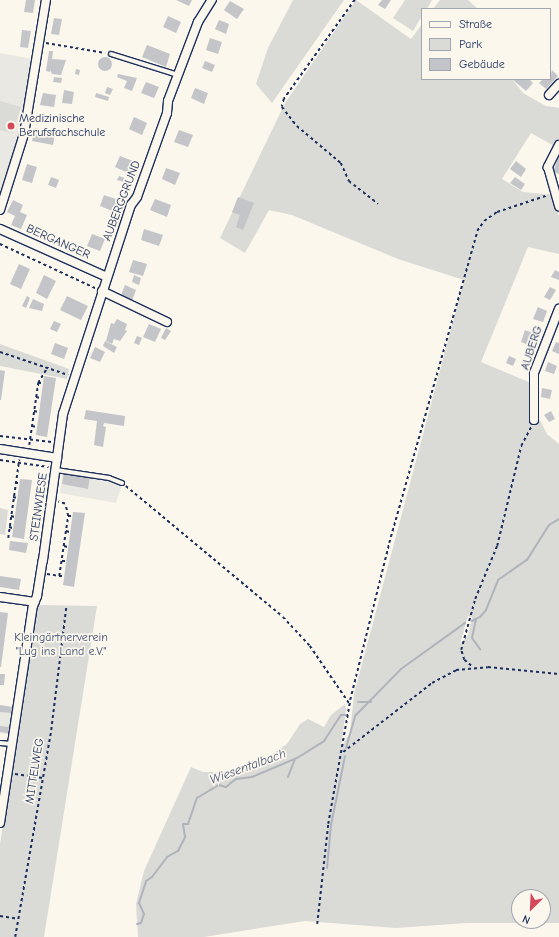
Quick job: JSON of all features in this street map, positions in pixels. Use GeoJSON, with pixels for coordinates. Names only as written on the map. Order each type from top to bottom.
{"type":"FeatureCollection","features":[{"type":"Feature","properties":{"kind":"street"},"geometry":{"type":"LineString","coordinates":[[0,210],[24,134],[46,0]]}},
{"type":"Feature","properties":{"kind":"street","name":"AUBERGGRUND"},"geometry":{"type":"LineString","coordinates":[[63,414],[102,291],[164,120],[168,101],[198,22],[212,0]]}},
{"type":"Feature","properties":{"kind":"street"},"geometry":{"type":"LineString","coordinates":[[549,95],[559,84]]}},
{"type":"Feature","properties":{"kind":"street"},"geometry":{"type":"LineString","coordinates":[[559,145],[548,167],[559,206]]}},
{"type":"Feature","properties":{"kind":"street","name":"BERGANGER"},"geometry":{"type":"LineString","coordinates":[[0,229],[107,277]]}},
{"type":"Feature","properties":{"kind":"street"},"geometry":{"type":"LineString","coordinates":[[102,291],[168,322]]}},
{"type":"Feature","properties":{"kind":"street","name":"AUBERG"},"geometry":{"type":"LineString","coordinates":[[534,420],[534,374],[559,309]]}},
{"type":"Feature","properties":{"kind":"street","name":"STEINWIESE"},"geometry":{"type":"LineString","coordinates":[[0,823],[35,602],[41,573],[52,501],[54,469],[63,414]]}},
{"type":"Feature","properties":{"kind":"street"},"geometry":{"type":"LineString","coordinates":[[0,449],[57,458]]}},
{"type":"Feature","properties":{"kind":"street"},"geometry":{"type":"LineString","coordinates":[[0,597],[35,602]]}},
{"type":"Feature","properties":{"kind":"lane"},"geometry":{"type":"LineString","coordinates":[[111,54],[178,76]]}},
{"type":"Feature","properties":{"kind":"lane"},"geometry":{"type":"LineString","coordinates":[[54,469],[109,478],[122,483]]}},
{"type":"Feature","properties":{"kind":"lane"},"geometry":{"type":"LineString","coordinates":[[0,743],[12,744]]}},
{"type":"Feature","properties":{"kind":"path"},"geometry":{"type":"LineString","coordinates":[[354,0],[284,99],[282,107],[297,126],[341,163],[349,181],[378,204]]}},
{"type":"Feature","properties":{"kind":"path"},"geometry":{"type":"LineString","coordinates":[[40,42],[111,54]]}},
{"type":"Feature","properties":{"kind":"path"},"geometry":{"type":"LineString","coordinates":[[317,924],[328,824],[342,753],[349,703],[389,543],[477,231],[484,221],[497,212],[556,192]]}},
{"type":"Feature","properties":{"kind":"path"},"geometry":{"type":"LineString","coordinates":[[0,244],[102,291]]}},
{"type":"Feature","properties":{"kind":"path"},"geometry":{"type":"LineString","coordinates":[[0,352],[74,377]]}},
{"type":"Feature","properties":{"kind":"path"},"geometry":{"type":"LineString","coordinates":[[8,538],[18,463],[30,440],[38,383],[47,368]]}},
{"type":"Feature","properties":{"kind":"path"},"geometry":{"type":"LineString","coordinates":[[38,383],[43,384]]}},
{"type":"Feature","properties":{"kind":"path"},"geometry":{"type":"LineString","coordinates":[[36,397],[41,398]]}},
{"type":"Feature","properties":{"kind":"path"},"geometry":{"type":"LineString","coordinates":[[34,411],[39,412]]}},
{"type":"Feature","properties":{"kind":"path"},"geometry":{"type":"LineString","coordinates":[[471,666],[464,660],[461,650],[475,599],[496,546],[521,446],[534,420]]}},
{"type":"Feature","properties":{"kind":"path"},"geometry":{"type":"LineString","coordinates":[[32,426],[37,427]]}},
{"type":"Feature","properties":{"kind":"path"},"geometry":{"type":"LineString","coordinates":[[0,436],[59,443]]}},
{"type":"Feature","properties":{"kind":"path"},"geometry":{"type":"LineString","coordinates":[[0,460],[54,469]]}},
{"type":"Feature","properties":{"kind":"path"},"geometry":{"type":"LineString","coordinates":[[15,483],[20,483]]}},
{"type":"Feature","properties":{"kind":"path"},"geometry":{"type":"LineString","coordinates":[[122,483],[283,617],[310,646],[349,703]]}},
{"type":"Feature","properties":{"kind":"path"},"geometry":{"type":"LineString","coordinates":[[13,497],[18,498]]}},
{"type":"Feature","properties":{"kind":"path"},"geometry":{"type":"LineString","coordinates":[[52,501],[65,504],[68,516],[59,576]]}},
{"type":"Feature","properties":{"kind":"path"},"geometry":{"type":"LineString","coordinates":[[11,516],[15,517]]}},
{"type":"Feature","properties":{"kind":"path"},"geometry":{"type":"LineString","coordinates":[[68,516],[73,516]]}},
{"type":"Feature","properties":{"kind":"path"},"geometry":{"type":"LineString","coordinates":[[9,527],[14,528]]}},
{"type":"Feature","properties":{"kind":"path"},"geometry":{"type":"LineString","coordinates":[[66,531],[70,532]]}},
{"type":"Feature","properties":{"kind":"path"},"geometry":{"type":"LineString","coordinates":[[64,546],[68,547]]}},
{"type":"Feature","properties":{"kind":"path"},"geometry":{"type":"LineString","coordinates":[[41,573],[64,576]]}},
{"type":"Feature","properties":{"kind":"path","name":"MITTELWEG"},"geometry":{"type":"LineString","coordinates":[[15,937],[43,778],[66,607]]}},
{"type":"Feature","properties":{"kind":"path"},"geometry":{"type":"LineString","coordinates":[[342,753],[432,683],[456,670],[471,666],[559,674]]}},
{"type":"Feature","properties":{"kind":"path"},"geometry":{"type":"LineString","coordinates":[[8,773],[43,778]]}},
{"type":"Feature","properties":{"kind":"path"},"geometry":{"type":"LineString","coordinates":[[0,916],[18,918]]}},
{"type":"Feature","properties":{"kind":"shaded area","name":"Medizinische Berufsfachschule"},"geometry":{"type":"Polygon","coordinates":[[[0,53],[33,59],[16,152],[0,199],[0,53]]]}},
{"type":"Feature","properties":{"kind":"shaded area"},"geometry":{"type":"Polygon","coordinates":[[[63,472],[122,484],[116,503],[60,493],[63,472]]]}},
{"type":"Feature","properties":{"kind":"shaded area"},"geometry":{"type":"Polygon","coordinates":[[[0,705],[15,707],[11,735],[0,733],[0,705]]]}},
{"type":"Feature","properties":{"kind":"green space"},"geometry":{"type":"Polygon","coordinates":[[[293,0],[344,0],[272,103],[256,84],[268,48],[293,0]]]}},
{"type":"Feature","properties":{"kind":"green space"},"geometry":{"type":"Polygon","coordinates":[[[356,0],[411,39],[421,25],[421,80],[513,80],[523,93],[546,106],[559,108],[559,142],[556,147],[531,133],[502,179],[523,192],[554,195],[559,217],[559,254],[528,247],[481,362],[531,383],[532,416],[540,420],[547,434],[559,444],[559,923],[551,923],[551,889],[511,889],[511,923],[467,923],[396,928],[305,921],[204,937],[138,937],[136,904],[144,871],[191,767],[203,772],[222,772],[259,763],[287,744],[300,724],[308,719],[324,727],[331,715],[345,704],[346,709],[341,747],[350,733],[354,694],[464,280],[398,259],[292,215],[269,210],[245,253],[220,238],[285,103],[356,0]],[[468,616],[460,644],[468,635],[472,617],[468,616]]]}},
{"type":"Feature","properties":{"kind":"green space"},"geometry":{"type":"Polygon","coordinates":[[[405,0],[432,0],[428,8],[421,8],[421,18],[413,31],[393,18],[405,0]]]}},
{"type":"Feature","properties":{"kind":"green space"},"geometry":{"type":"Polygon","coordinates":[[[440,0],[468,0],[477,8],[434,8],[440,0]]]}},
{"type":"Feature","properties":{"kind":"green space"},"geometry":{"type":"Polygon","coordinates":[[[0,101],[21,107],[13,133],[0,130],[0,101]]]}},
{"type":"Feature","properties":{"kind":"green space"},"geometry":{"type":"Polygon","coordinates":[[[0,344],[69,369],[67,379],[0,366],[0,344]]]}},
{"type":"Feature","properties":{"kind":"green space"},"geometry":{"type":"Polygon","coordinates":[[[0,508],[8,510],[5,535],[0,534],[0,508]]]}},
{"type":"Feature","properties":{"kind":"green space","name":"Kleingärtnerverein \"Lug ins Land e.V.\""},"geometry":{"type":"Polygon","coordinates":[[[37,605],[97,606],[44,937],[0,937],[0,844],[37,605]]]}},
{"type":"Feature","properties":{"kind":"building"},"geometry":{"type":"Polygon","coordinates":[[[26,0],[35,0],[33,13],[24,12],[26,0]]]}},
{"type":"Feature","properties":{"kind":"building"},"geometry":{"type":"Polygon","coordinates":[[[176,0],[192,0],[189,6],[176,0]]]}},
{"type":"Feature","properties":{"kind":"building"},"geometry":{"type":"Polygon","coordinates":[[[382,0],[391,0],[385,9],[378,5],[382,0]]]}},
{"type":"Feature","properties":{"kind":"building"},"geometry":{"type":"Polygon","coordinates":[[[230,1],[244,9],[237,19],[224,10],[230,1]]]}},
{"type":"Feature","properties":{"kind":"building"},"geometry":{"type":"Polygon","coordinates":[[[168,16],[181,22],[176,33],[163,27],[168,16]]]}},
{"type":"Feature","properties":{"kind":"building"},"geometry":{"type":"Polygon","coordinates":[[[54,18],[62,19],[59,35],[51,34],[54,18]]]}},
{"type":"Feature","properties":{"kind":"building"},"geometry":{"type":"Polygon","coordinates":[[[219,20],[229,24],[226,34],[215,29],[219,20]]]}},
{"type":"Feature","properties":{"kind":"building"},"geometry":{"type":"Polygon","coordinates":[[[22,30],[31,31],[28,48],[20,47],[22,30]]]}},
{"type":"Feature","properties":{"kind":"building"},"geometry":{"type":"Polygon","coordinates":[[[210,38],[222,42],[218,54],[206,50],[210,38]]]}},
{"type":"Feature","properties":{"kind":"building"},"geometry":{"type":"Polygon","coordinates":[[[147,45],[170,54],[166,67],[142,57],[147,45]]]}},
{"type":"Feature","properties":{"kind":"building"},"geometry":{"type":"Polygon","coordinates":[[[49,51],[53,51],[52,59],[66,60],[61,75],[52,74],[50,70],[50,72],[46,71],[49,51]]]}},
{"type":"Feature","properties":{"kind":"building"},"geometry":{"type":"Polygon","coordinates":[[[102,57],[108,57],[112,61],[112,67],[108,71],[102,71],[98,67],[98,61],[102,57]]]}},
{"type":"Feature","properties":{"kind":"building"},"geometry":{"type":"Polygon","coordinates":[[[205,61],[215,65],[212,72],[202,68],[205,61]]]}},
{"type":"Feature","properties":{"kind":"building"},"geometry":{"type":"Polygon","coordinates":[[[76,69],[80,70],[79,75],[75,74],[76,69]]]}},
{"type":"Feature","properties":{"kind":"building"},"geometry":{"type":"Polygon","coordinates":[[[552,70],[558,76],[546,89],[539,83],[542,80],[551,80],[552,70]]]}},
{"type":"Feature","properties":{"kind":"building"},"geometry":{"type":"Polygon","coordinates":[[[118,74],[137,78],[132,91],[124,88],[127,81],[117,77],[118,74]]]}},
{"type":"Feature","properties":{"kind":"building"},"geometry":{"type":"Polygon","coordinates":[[[54,77],[62,78],[61,83],[53,82],[54,77]]]}},
{"type":"Feature","properties":{"kind":"building"},"geometry":{"type":"Polygon","coordinates":[[[513,80],[530,80],[533,83],[526,91],[513,80]]]}},
{"type":"Feature","properties":{"kind":"building"},"geometry":{"type":"Polygon","coordinates":[[[146,82],[159,87],[154,98],[141,93],[146,82]]]}},
{"type":"Feature","properties":{"kind":"building"},"geometry":{"type":"Polygon","coordinates":[[[107,87],[113,89],[110,95],[105,93],[107,87]]]}},
{"type":"Feature","properties":{"kind":"building"},"geometry":{"type":"Polygon","coordinates":[[[195,88],[208,93],[204,104],[191,98],[195,88]]]}},
{"type":"Feature","properties":{"kind":"building"},"geometry":{"type":"Polygon","coordinates":[[[64,90],[74,92],[72,104],[62,103],[64,90]]]}},
{"type":"Feature","properties":{"kind":"building"},"geometry":{"type":"Polygon","coordinates":[[[43,93],[56,95],[54,107],[40,105],[43,93]]]}},
{"type":"Feature","properties":{"kind":"building"},"geometry":{"type":"Polygon","coordinates":[[[96,93],[109,97],[108,101],[95,97],[96,93]]]}},
{"type":"Feature","properties":{"kind":"building"},"geometry":{"type":"Polygon","coordinates":[[[134,117],[147,123],[142,135],[129,129],[134,117]]]}},
{"type":"Feature","properties":{"kind":"building"},"geometry":{"type":"Polygon","coordinates":[[[35,128],[55,133],[53,145],[32,141],[35,128]]]}},
{"type":"Feature","properties":{"kind":"building"},"geometry":{"type":"Polygon","coordinates":[[[179,130],[193,135],[188,147],[174,142],[179,130]]]}},
{"type":"Feature","properties":{"kind":"building"},"geometry":{"type":"Polygon","coordinates":[[[120,156],[133,161],[128,173],[115,167],[120,156]]]}},
{"type":"Feature","properties":{"kind":"building"},"geometry":{"type":"Polygon","coordinates":[[[559,156],[559,174],[553,172],[559,156]]]}},
{"type":"Feature","properties":{"kind":"building"},"geometry":{"type":"Polygon","coordinates":[[[516,161],[526,169],[521,177],[510,169],[516,161]]]}},
{"type":"Feature","properties":{"kind":"building"},"geometry":{"type":"Polygon","coordinates":[[[27,164],[37,167],[32,183],[22,180],[27,164]]]}},
{"type":"Feature","properties":{"kind":"building"},"geometry":{"type":"Polygon","coordinates":[[[166,168],[180,173],[175,185],[162,179],[166,168]]]}},
{"type":"Feature","properties":{"kind":"building"},"geometry":{"type":"Polygon","coordinates":[[[119,176],[125,178],[124,182],[117,180],[119,176]]]}},
{"type":"Feature","properties":{"kind":"building"},"geometry":{"type":"Polygon","coordinates":[[[51,177],[59,180],[56,188],[48,185],[51,177]]]}},
{"type":"Feature","properties":{"kind":"building"},"geometry":{"type":"Polygon","coordinates":[[[515,177],[525,184],[521,190],[510,183],[515,177]]]}},
{"type":"Feature","properties":{"kind":"building"},"geometry":{"type":"Polygon","coordinates":[[[104,195],[119,200],[115,212],[100,206],[104,195]]]}},
{"type":"Feature","properties":{"kind":"building"},"geometry":{"type":"Polygon","coordinates":[[[238,197],[254,203],[243,230],[236,227],[240,215],[232,212],[238,197]]]}},
{"type":"Feature","properties":{"kind":"building"},"geometry":{"type":"Polygon","coordinates":[[[155,199],[171,205],[167,217],[150,210],[155,199]]]}},
{"type":"Feature","properties":{"kind":"building"},"geometry":{"type":"Polygon","coordinates":[[[13,200],[23,205],[20,212],[27,215],[21,229],[11,225],[15,216],[7,212],[13,200]]]}},
{"type":"Feature","properties":{"kind":"building"},"geometry":{"type":"Polygon","coordinates":[[[144,229],[163,235],[159,246],[141,240],[144,229]]]}},
{"type":"Feature","properties":{"kind":"building"},"geometry":{"type":"Polygon","coordinates":[[[92,234],[105,239],[100,251],[87,246],[92,234]]]}},
{"type":"Feature","properties":{"kind":"building"},"geometry":{"type":"Polygon","coordinates":[[[133,260],[147,264],[143,276],[129,272],[133,260]]]}},
{"type":"Feature","properties":{"kind":"building"},"geometry":{"type":"Polygon","coordinates":[[[19,264],[30,269],[21,289],[10,284],[19,264]]]}},
{"type":"Feature","properties":{"kind":"building"},"geometry":{"type":"Polygon","coordinates":[[[555,270],[559,272],[559,280],[551,277],[555,270]]]}},
{"type":"Feature","properties":{"kind":"building"},"geometry":{"type":"Polygon","coordinates":[[[44,275],[56,281],[47,299],[36,293],[44,275]]]}},
{"type":"Feature","properties":{"kind":"building"},"geometry":{"type":"Polygon","coordinates":[[[134,275],[141,278],[139,285],[132,282],[134,275]]]}},
{"type":"Feature","properties":{"kind":"building"},"geometry":{"type":"Polygon","coordinates":[[[125,285],[136,290],[132,301],[121,295],[125,285]]]}},
{"type":"Feature","properties":{"kind":"building"},"geometry":{"type":"Polygon","coordinates":[[[550,287],[556,290],[550,300],[544,297],[550,287]]]}},
{"type":"Feature","properties":{"kind":"building"},"geometry":{"type":"Polygon","coordinates":[[[27,296],[30,298],[26,308],[22,306],[27,296]]]}},
{"type":"Feature","properties":{"kind":"building"},"geometry":{"type":"Polygon","coordinates":[[[67,296],[88,306],[81,320],[60,310],[67,296]]]}},
{"type":"Feature","properties":{"kind":"building"},"geometry":{"type":"Polygon","coordinates":[[[33,299],[44,304],[42,311],[29,308],[33,299]]]}},
{"type":"Feature","properties":{"kind":"building"},"geometry":{"type":"Polygon","coordinates":[[[538,307],[547,311],[543,322],[533,319],[538,307]]]}},
{"type":"Feature","properties":{"kind":"building"},"geometry":{"type":"Polygon","coordinates":[[[117,319],[127,324],[125,330],[127,331],[120,341],[114,339],[112,344],[106,341],[111,323],[114,324],[117,319]]]}},
{"type":"Feature","properties":{"kind":"building"},"geometry":{"type":"Polygon","coordinates":[[[54,321],[61,324],[57,332],[50,329],[54,321]]]}},
{"type":"Feature","properties":{"kind":"building"},"geometry":{"type":"Polygon","coordinates":[[[149,324],[161,329],[155,342],[143,337],[149,324]]]}},
{"type":"Feature","properties":{"kind":"building"},"geometry":{"type":"Polygon","coordinates":[[[166,328],[171,331],[165,340],[161,338],[166,328]]]}},
{"type":"Feature","properties":{"kind":"building"},"geometry":{"type":"Polygon","coordinates":[[[525,330],[535,334],[531,346],[521,342],[525,330]]]}},
{"type":"Feature","properties":{"kind":"building"},"geometry":{"type":"Polygon","coordinates":[[[137,336],[142,338],[139,345],[134,343],[137,336]]]}},
{"type":"Feature","properties":{"kind":"building"},"geometry":{"type":"Polygon","coordinates":[[[105,341],[117,347],[114,353],[103,346],[105,341]]]}},
{"type":"Feature","properties":{"kind":"building"},"geometry":{"type":"Polygon","coordinates":[[[556,342],[559,343],[559,354],[552,351],[556,342]]]}},
{"type":"Feature","properties":{"kind":"building"},"geometry":{"type":"Polygon","coordinates":[[[55,343],[68,348],[64,359],[51,354],[55,343]]]}},
{"type":"Feature","properties":{"kind":"building"},"geometry":{"type":"Polygon","coordinates":[[[95,347],[105,352],[100,362],[90,358],[95,347]]]}},
{"type":"Feature","properties":{"kind":"building"},"geometry":{"type":"Polygon","coordinates":[[[509,356],[516,359],[513,366],[506,363],[509,356]]]}},
{"type":"Feature","properties":{"kind":"building"},"geometry":{"type":"Polygon","coordinates":[[[548,362],[557,366],[554,374],[545,371],[548,362]]]}},
{"type":"Feature","properties":{"kind":"building"},"geometry":{"type":"Polygon","coordinates":[[[0,370],[5,371],[1,400],[0,400],[0,370]]]}},
{"type":"Feature","properties":{"kind":"building"},"geometry":{"type":"Polygon","coordinates":[[[44,376],[56,378],[47,437],[36,435],[44,376]]]}},
{"type":"Feature","properties":{"kind":"building"},"geometry":{"type":"Polygon","coordinates":[[[542,388],[552,390],[550,399],[541,397],[542,388]]]}},
{"type":"Feature","properties":{"kind":"building"},"geometry":{"type":"Polygon","coordinates":[[[86,410],[125,416],[124,426],[104,423],[103,426],[106,427],[103,447],[94,445],[97,421],[84,419],[86,410]]]}},
{"type":"Feature","properties":{"kind":"building"},"geometry":{"type":"Polygon","coordinates":[[[551,411],[555,419],[549,422],[544,415],[551,411]]]}},
{"type":"Feature","properties":{"kind":"building"},"geometry":{"type":"Polygon","coordinates":[[[64,472],[90,477],[88,489],[62,484],[64,472]]]}},
{"type":"Feature","properties":{"kind":"building"},"geometry":{"type":"Polygon","coordinates":[[[20,479],[32,480],[24,539],[12,537],[20,479]]]}},
{"type":"Feature","properties":{"kind":"building"},"geometry":{"type":"Polygon","coordinates":[[[73,512],[85,513],[74,587],[63,585],[73,512]]]}},
{"type":"Feature","properties":{"kind":"building"},"geometry":{"type":"Polygon","coordinates":[[[10,541],[28,543],[26,553],[9,550],[10,541]]]}},
{"type":"Feature","properties":{"kind":"building"},"geometry":{"type":"Polygon","coordinates":[[[0,576],[21,579],[19,590],[0,587],[0,576]]]}},
{"type":"Feature","properties":{"kind":"building"},"geometry":{"type":"Polygon","coordinates":[[[0,612],[8,613],[1,667],[0,667],[0,612]]]}},
{"type":"Feature","properties":{"kind":"building"},"geometry":{"type":"Polygon","coordinates":[[[0,674],[5,674],[4,685],[0,685],[0,674]]]}},
{"type":"Feature","properties":{"kind":"building"},"geometry":{"type":"Polygon","coordinates":[[[0,705],[12,707],[12,713],[0,712],[0,705]]]}},
{"type":"Feature","properties":{"kind":"building"},"geometry":{"type":"Polygon","coordinates":[[[0,726],[9,727],[8,733],[0,732],[0,726]]]}},
{"type":"Feature","properties":{"kind":"waterway","name":"Wiesentalbach"},"geometry":{"type":"LineString","coordinates":[[472,621],[480,617],[486,610],[498,580],[527,560],[549,525],[559,519]]}},
{"type":"Feature","properties":{"kind":"waterway"},"geometry":{"type":"LineString","coordinates":[[476,619],[472,638],[480,649]]}},
{"type":"Feature","properties":{"kind":"waterway","name":"Wiesentalbach"},"geometry":{"type":"LineString","coordinates":[[346,748],[355,716],[401,669],[465,623]]}},
{"type":"Feature","properties":{"kind":"waterway"},"geometry":{"type":"LineString","coordinates":[[358,702],[371,702]]}},
{"type":"Feature","properties":{"kind":"waterway","name":"Wiesentalbach"},"geometry":{"type":"LineString","coordinates":[[137,924],[141,923],[144,914],[139,903],[146,881],[152,877],[167,857],[178,851],[185,837],[183,824],[188,824],[197,798],[219,785],[226,787],[236,779],[252,777],[297,758],[324,741],[341,715],[346,715]]}},
{"type":"Feature","properties":{"kind":"waterway"},"geometry":{"type":"LineString","coordinates":[[327,868],[331,825],[345,756]]}},
{"type":"Feature","properties":{"kind":"waterway"},"geometry":{"type":"LineString","coordinates":[[288,777],[295,759]]}},
{"type":"Feature","properties":{"kind":"place","name":"Medizinische Berufsfachschule"},"geometry":{"type":"Point","coordinates":[11,126]}}]}
